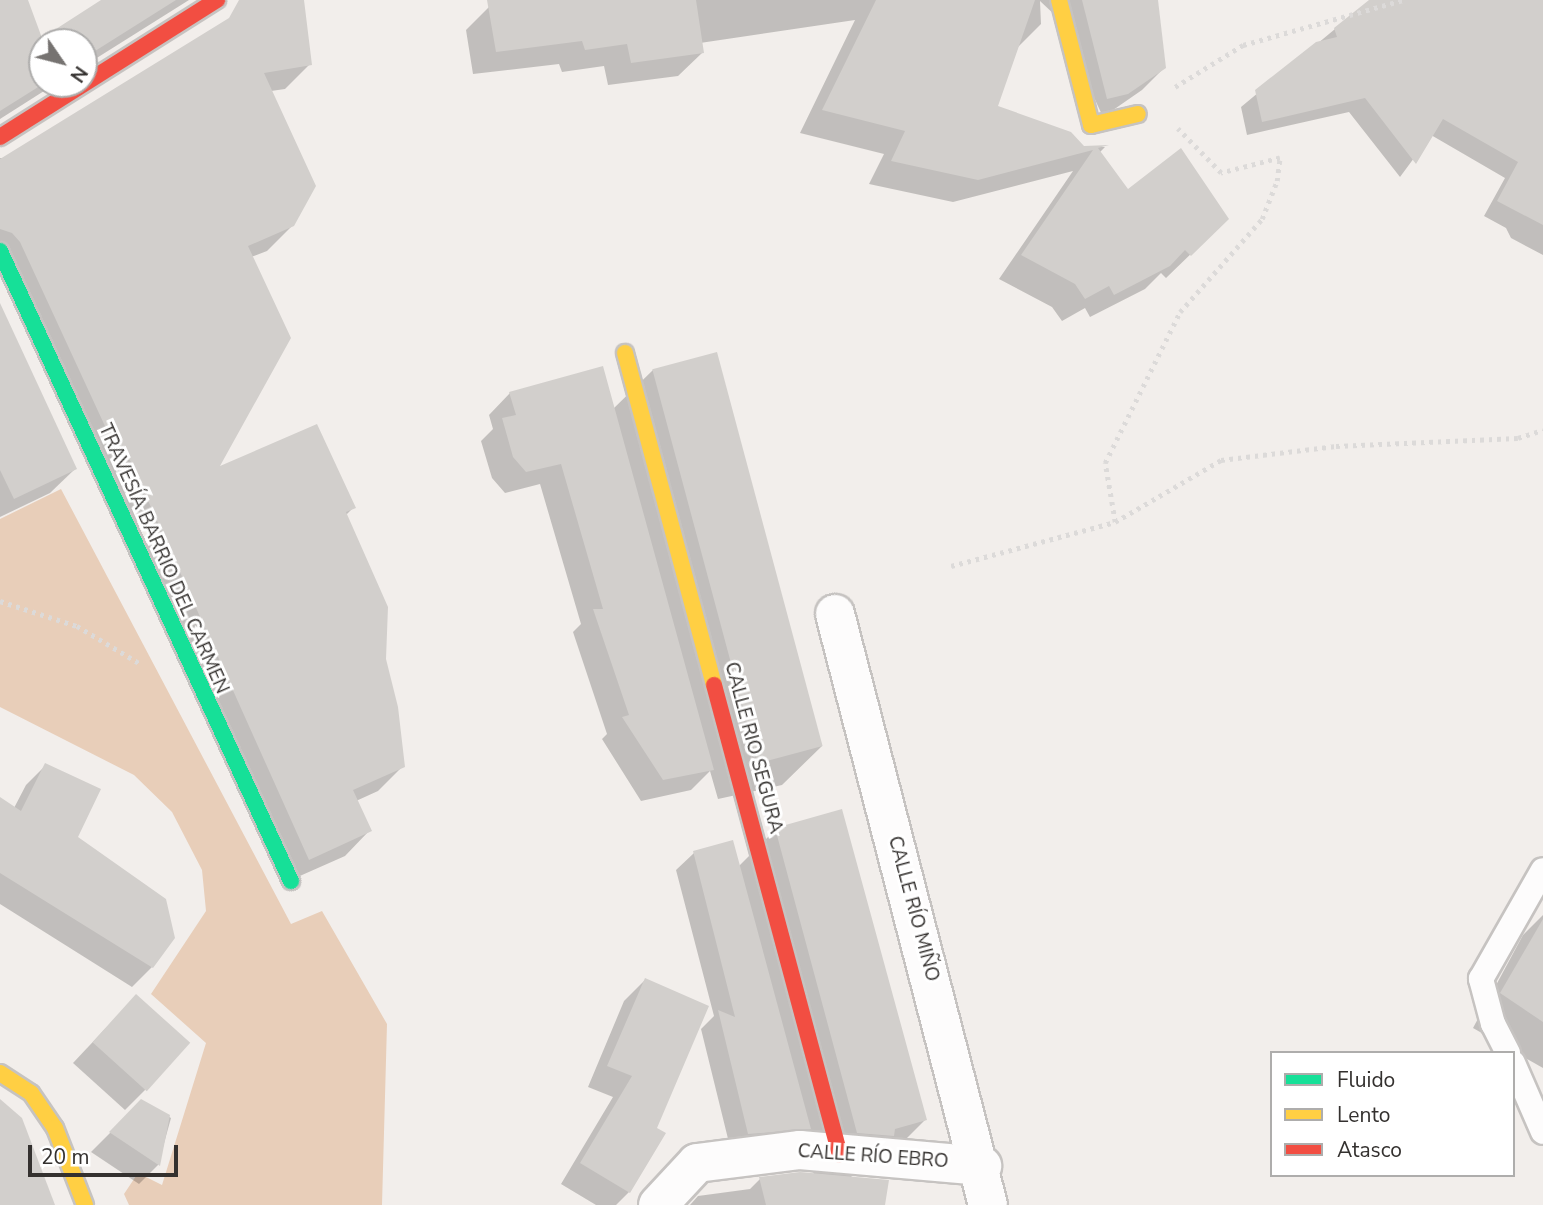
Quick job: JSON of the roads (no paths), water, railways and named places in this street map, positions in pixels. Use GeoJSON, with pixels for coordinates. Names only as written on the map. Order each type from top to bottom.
{"type":"FeatureCollection","features":[{"type":"Feature","properties":{"kind":"street"},"geometry":{"type":"LineString","coordinates":[[0,137],[217,0]]}},
{"type":"Feature","properties":{"kind":"street"},"geometry":{"type":"LineString","coordinates":[[1059,0],[1091,125],[1138,114]]}},
{"type":"Feature","properties":{"kind":"street","name":"TRAVESÍA BARRIO DEL CARMEN"},"geometry":{"type":"LineString","coordinates":[[0,251],[291,881]]}},
{"type":"Feature","properties":{"kind":"street","name":"CALLE RIO SEGURA"},"geometry":{"type":"LineString","coordinates":[[625,353],[841,1153]]}},
{"type":"Feature","properties":{"kind":"street","name":"CALLE RÍO MIÑO"},"geometry":{"type":"LineString","coordinates":[[835,614],[982,1166],[988,1205]]}},
{"type":"Feature","properties":{"kind":"street"},"geometry":{"type":"LineString","coordinates":[[0,1073],[31,1093],[55,1128],[85,1205]]}},
{"type":"Feature","properties":{"kind":"street","name":"CALLE RÍO EBRO"},"geometry":{"type":"LineString","coordinates":[[658,1205],[697,1163],[800,1150],[982,1166]]}},
{"type":"Feature","properties":{"kind":"lane"},"geometry":{"type":"LineString","coordinates":[[1507,1051],[1493,1024],[1481,979],[1543,870]]}},
{"type":"Feature","properties":{"kind":"lane"},"geometry":{"type":"LineString","coordinates":[[1515,1068],[1543,1132]]}}]}
